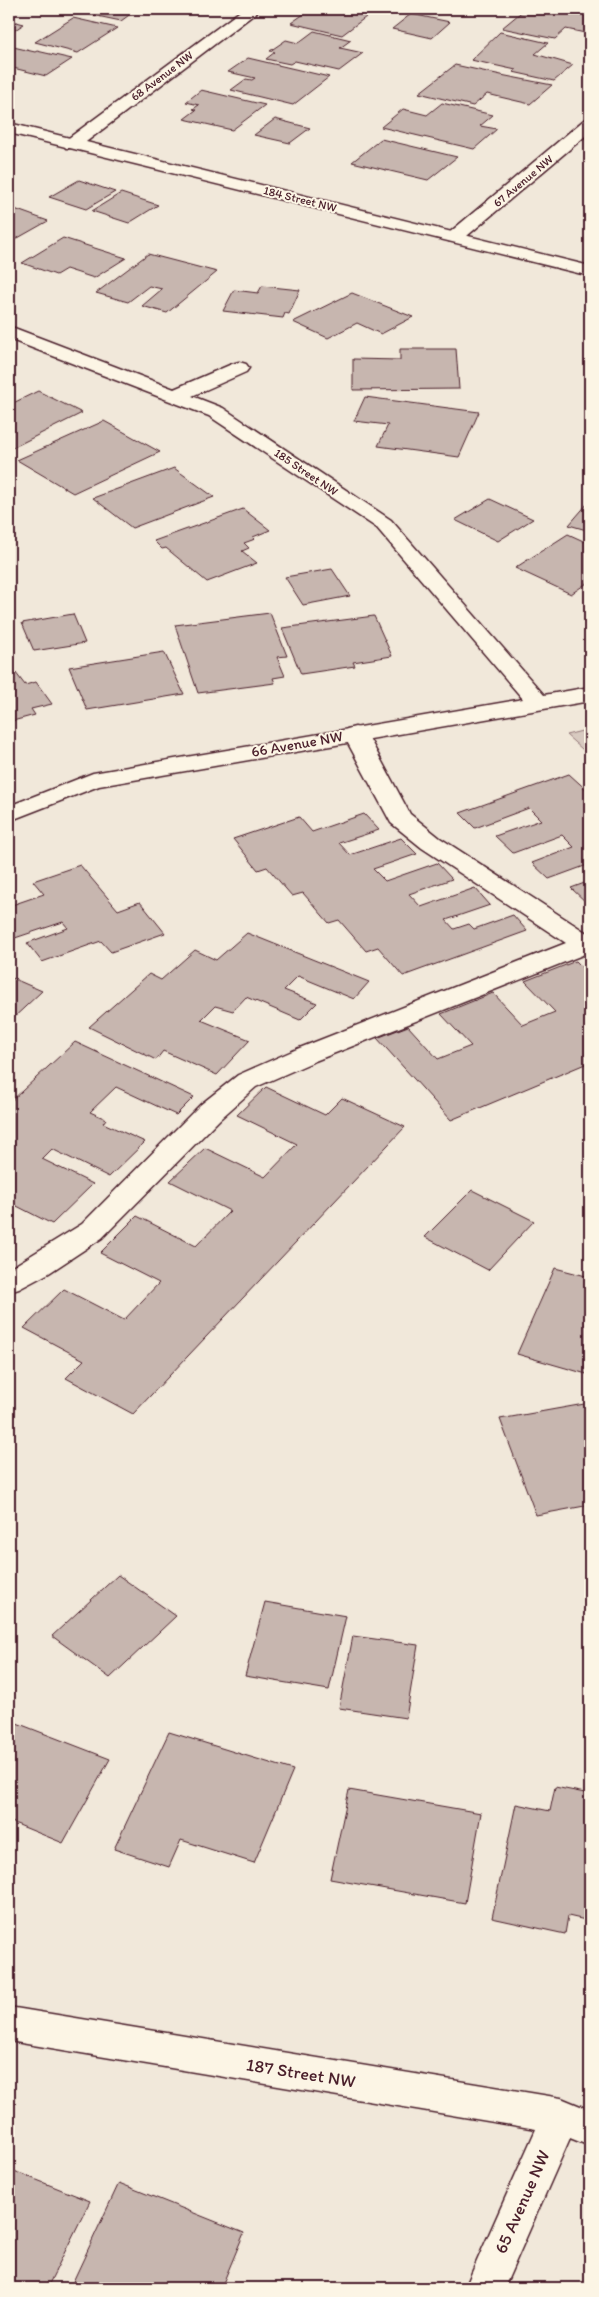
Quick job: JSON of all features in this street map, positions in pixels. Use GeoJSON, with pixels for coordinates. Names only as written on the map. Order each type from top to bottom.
{"type":"FeatureCollection","features":[{"type":"Feature","properties":{"kind":"street","name":"68 Avenue NW"},"geometry":{"type":"LineString","coordinates":[[72,144],[253,9]]}},
{"type":"Feature","properties":{"kind":"street","name":"67 Avenue NW"},"geometry":{"type":"LineString","coordinates":[[455,237],[590,124]]}},
{"type":"Feature","properties":{"kind":"street","name":"184 Street NW"},"geometry":{"type":"LineString","coordinates":[[9,128],[590,272]]}},
{"type":"Feature","properties":{"kind":"street","name":"185 Street NW"},"geometry":{"type":"LineString","coordinates":[[9,332],[216,412],[384,524],[538,703]]}},
{"type":"Feature","properties":{"kind":"street"},"geometry":{"type":"LineString","coordinates":[[175,396],[239,368]]}},
{"type":"Feature","properties":{"kind":"street","name":"66 Avenue NW"},"geometry":{"type":"LineString","coordinates":[[9,814],[93,780],[590,694]]}},
{"type":"Feature","properties":{"kind":"street"},"geometry":{"type":"LineString","coordinates":[[355,734],[400,818],[431,843],[588,946]]}},
{"type":"Feature","properties":{"kind":"street"},"geometry":{"type":"LineString","coordinates":[[9,1282],[40,1266],[92,1231],[210,1112],[247,1081],[306,1055],[588,946]]}},
{"type":"Feature","properties":{"kind":"street","name":"187 Street NW"},"geometry":{"type":"LineString","coordinates":[[9,2024],[575,2122]]}},
{"type":"Feature","properties":{"kind":"street","name":"65 Avenue NW"},"geometry":{"type":"LineString","coordinates":[[484,2288],[575,2122]]}},
{"type":"Feature","properties":{"kind":"shaded area"},"geometry":{"type":"Polygon","coordinates":[[[590,729],[590,756],[566,735],[590,729]]]}},
{"type":"Feature","properties":{"kind":"building"},"geometry":{"type":"Polygon","coordinates":[[[83,9],[147,9],[143,12],[136,10],[121,21],[78,12],[83,9]]]}},
{"type":"Feature","properties":{"kind":"building"},"geometry":{"type":"Polygon","coordinates":[[[311,9],[366,9],[374,11],[342,35],[291,23],[311,9]]]}},
{"type":"Feature","properties":{"kind":"building"},"geometry":{"type":"Polygon","coordinates":[[[525,9],[563,9],[590,13],[590,34],[566,29],[555,39],[502,28],[525,9]]]}},
{"type":"Feature","properties":{"kind":"building"},"geometry":{"type":"Polygon","coordinates":[[[411,14],[450,22],[432,38],[392,29],[411,14]]]}},
{"type":"Feature","properties":{"kind":"building"},"geometry":{"type":"Polygon","coordinates":[[[73,18],[117,28],[78,53],[35,42],[73,18]]]}},
{"type":"Feature","properties":{"kind":"building"},"geometry":{"type":"Polygon","coordinates":[[[9,20],[24,24],[9,34],[9,20]]]}},
{"type":"Feature","properties":{"kind":"building"},"geometry":{"type":"Polygon","coordinates":[[[314,31],[351,40],[340,48],[363,53],[339,71],[295,61],[290,64],[266,59],[275,52],[270,51],[286,40],[298,43],[314,31]]]}},
{"type":"Feature","properties":{"kind":"building"},"geometry":{"type":"Polygon","coordinates":[[[500,32],[548,43],[535,54],[573,65],[554,81],[471,60],[500,32]]]}},
{"type":"Feature","properties":{"kind":"building"},"geometry":{"type":"Polygon","coordinates":[[[9,46],[72,59],[46,76],[13,68],[9,71],[9,46]]]}},
{"type":"Feature","properties":{"kind":"building"},"geometry":{"type":"Polygon","coordinates":[[[248,58],[329,77],[293,105],[231,90],[246,79],[252,80],[255,78],[228,72],[248,58]]]}},
{"type":"Feature","properties":{"kind":"building"},"geometry":{"type":"Polygon","coordinates":[[[455,65],[552,85],[530,104],[487,94],[473,106],[419,93],[455,65]]]}},
{"type":"Feature","properties":{"kind":"building"},"geometry":{"type":"Polygon","coordinates":[[[201,90],[265,105],[232,130],[184,119],[196,110],[193,109],[199,105],[186,102],[201,90]]]}},
{"type":"Feature","properties":{"kind":"building"},"geometry":{"type":"Polygon","coordinates":[[[442,103],[493,115],[480,126],[497,129],[474,149],[381,127],[403,109],[427,115],[442,103]]]}},
{"type":"Feature","properties":{"kind":"building"},"geometry":{"type":"Polygon","coordinates":[[[275,119],[310,128],[290,143],[254,135],[275,119]]]}},
{"type":"Feature","properties":{"kind":"building"},"geometry":{"type":"Polygon","coordinates":[[[381,139],[457,157],[428,180],[352,162],[381,139]]]}},
{"type":"Feature","properties":{"kind":"building"},"geometry":{"type":"Polygon","coordinates":[[[79,180],[115,192],[86,209],[49,197],[79,180]]]}},
{"type":"Feature","properties":{"kind":"building"},"geometry":{"type":"Polygon","coordinates":[[[121,193],[158,205],[129,223],[92,211],[121,193]]]}},
{"type":"Feature","properties":{"kind":"building"},"geometry":{"type":"Polygon","coordinates":[[[9,207],[48,221],[9,243],[9,207]]]}},
{"type":"Feature","properties":{"kind":"building"},"geometry":{"type":"Polygon","coordinates":[[[63,238],[126,258],[94,278],[66,269],[56,275],[22,263],[63,238]]]}},
{"type":"Feature","properties":{"kind":"building"},"geometry":{"type":"Polygon","coordinates":[[[148,254],[217,272],[167,313],[142,306],[162,289],[149,286],[128,302],[96,293],[148,254]]]}},
{"type":"Feature","properties":{"kind":"building"},"geometry":{"type":"Polygon","coordinates":[[[262,286],[300,290],[289,314],[285,313],[283,318],[223,311],[234,290],[258,293],[262,286]]]}},
{"type":"Feature","properties":{"kind":"building"},"geometry":{"type":"Polygon","coordinates":[[[352,293],[413,317],[381,334],[357,323],[328,338],[293,322],[352,293]]]}},
{"type":"Feature","properties":{"kind":"building"},"geometry":{"type":"Polygon","coordinates":[[[400,349],[456,349],[459,389],[353,390],[353,359],[400,360],[400,349]]]}},
{"type":"Feature","properties":{"kind":"building"},"geometry":{"type":"Polygon","coordinates":[[[38,391],[82,413],[12,448],[9,447],[9,405],[38,391]]]}},
{"type":"Feature","properties":{"kind":"building"},"geometry":{"type":"Polygon","coordinates":[[[365,397],[479,412],[459,457],[378,446],[388,425],[354,421],[365,397]]]}},
{"type":"Feature","properties":{"kind":"building"},"geometry":{"type":"Polygon","coordinates":[[[104,421],[160,452],[73,493],[17,460],[104,421]]]}},
{"type":"Feature","properties":{"kind":"building"},"geometry":{"type":"Polygon","coordinates":[[[174,468],[214,497],[132,528],[93,498],[174,468]]]}},
{"type":"Feature","properties":{"kind":"building"},"geometry":{"type":"Polygon","coordinates":[[[490,499],[533,519],[498,541],[455,520],[490,499]]]}},
{"type":"Feature","properties":{"kind":"building"},"geometry":{"type":"Polygon","coordinates":[[[588,503],[590,504],[590,531],[569,525],[588,503]]]}},
{"type":"Feature","properties":{"kind":"building"},"geometry":{"type":"Polygon","coordinates":[[[243,509],[270,530],[244,543],[249,548],[242,551],[257,563],[207,582],[166,548],[162,549],[154,541],[243,509]]]}},
{"type":"Feature","properties":{"kind":"building"},"geometry":{"type":"Polygon","coordinates":[[[568,534],[590,544],[590,581],[571,594],[515,568],[568,534]]]}},
{"type":"Feature","properties":{"kind":"building"},"geometry":{"type":"Polygon","coordinates":[[[332,569],[350,596],[303,605],[285,577],[332,569]]]}},
{"type":"Feature","properties":{"kind":"building"},"geometry":{"type":"Polygon","coordinates":[[[270,613],[287,656],[277,657],[285,676],[273,678],[275,683],[198,693],[175,625],[270,613]]]}},
{"type":"Feature","properties":{"kind":"building"},"geometry":{"type":"Polygon","coordinates":[[[73,614],[85,643],[34,651],[22,623],[73,614]]]}},
{"type":"Feature","properties":{"kind":"building"},"geometry":{"type":"Polygon","coordinates":[[[374,616],[392,656],[353,662],[355,666],[301,674],[282,628],[374,616]]]}},
{"type":"Feature","properties":{"kind":"building"},"geometry":{"type":"Polygon","coordinates":[[[164,652],[184,694],[87,710],[69,667],[164,652]]]}},
{"type":"Feature","properties":{"kind":"building"},"geometry":{"type":"Polygon","coordinates":[[[9,664],[25,685],[36,682],[52,704],[31,709],[35,715],[9,722],[9,664]]]}},
{"type":"Feature","properties":{"kind":"building"},"geometry":{"type":"Polygon","coordinates":[[[569,774],[590,793],[590,864],[549,879],[532,863],[574,847],[562,835],[513,853],[495,836],[541,820],[529,808],[475,828],[460,813],[569,774]]]}},
{"type":"Feature","properties":{"kind":"building"},"geometry":{"type":"Polygon","coordinates":[[[364,814],[379,830],[339,843],[350,855],[401,838],[417,854],[373,869],[385,881],[437,863],[452,879],[409,894],[421,907],[475,888],[490,905],[446,920],[454,929],[469,924],[474,929],[513,915],[527,931],[403,976],[378,947],[366,951],[339,920],[329,923],[303,893],[292,896],[267,867],[258,870],[233,839],[299,817],[312,832],[364,814]]]}},
{"type":"Feature","properties":{"kind":"building"},"geometry":{"type":"Polygon","coordinates":[[[80,865],[118,910],[140,902],[165,933],[111,952],[101,941],[42,962],[27,943],[68,928],[63,922],[9,940],[9,906],[44,894],[33,881],[80,865]]]}},
{"type":"Feature","properties":{"kind":"building"},"geometry":{"type":"Polygon","coordinates":[[[590,881],[590,904],[589,905],[571,888],[590,881]]]}},
{"type":"Feature","properties":{"kind":"building"},"geometry":{"type":"Polygon","coordinates":[[[247,933],[369,982],[354,999],[298,976],[284,990],[317,1003],[300,1020],[246,997],[233,1011],[215,1006],[201,1020],[250,1040],[217,1075],[163,1051],[156,1060],[89,1027],[149,974],[161,980],[195,950],[216,960],[247,933]]]}},
{"type":"Feature","properties":{"kind":"building"},"geometry":{"type":"Polygon","coordinates":[[[576,961],[590,975],[590,1062],[451,1120],[377,1038],[408,1026],[438,1059],[471,1046],[441,1014],[493,993],[523,1025],[555,1012],[525,981],[576,961]]]}},
{"type":"Feature","properties":{"kind":"building"},"geometry":{"type":"Polygon","coordinates":[[[12,978],[42,991],[9,1022],[9,981],[12,978]]]}},
{"type":"Feature","properties":{"kind":"building"},"geometry":{"type":"Polygon","coordinates":[[[75,1042],[194,1097],[176,1115],[116,1087],[90,1112],[106,1119],[103,1123],[145,1142],[109,1177],[52,1149],[42,1159],[93,1184],[52,1224],[9,1202],[9,1103],[75,1042]]]}},
{"type":"Feature","properties":{"kind":"building"},"geometry":{"type":"Polygon","coordinates":[[[266,1087],[325,1115],[342,1098],[405,1127],[133,1414],[66,1378],[84,1360],[24,1328],[64,1289],[124,1320],[159,1283],[100,1253],[137,1216],[196,1246],[230,1211],[170,1181],[205,1148],[265,1177],[297,1144],[237,1115],[266,1087]]]}},
{"type":"Feature","properties":{"kind":"building"},"geometry":{"type":"Polygon","coordinates":[[[472,1190],[534,1221],[488,1270],[425,1237],[472,1190]]]}},
{"type":"Feature","properties":{"kind":"building"},"geometry":{"type":"Polygon","coordinates":[[[555,1268],[590,1277],[590,1375],[517,1354],[555,1268]]]}},
{"type":"Feature","properties":{"kind":"building"},"geometry":{"type":"Polygon","coordinates":[[[590,1403],[590,1505],[536,1515],[500,1419],[590,1403]]]}},
{"type":"Feature","properties":{"kind":"building"},"geometry":{"type":"Polygon","coordinates":[[[118,1575],[176,1616],[110,1678],[52,1636],[118,1575]]]}},
{"type":"Feature","properties":{"kind":"building"},"geometry":{"type":"Polygon","coordinates":[[[265,1602],[346,1616],[329,1690],[245,1676],[265,1602]]]}},
{"type":"Feature","properties":{"kind":"building"},"geometry":{"type":"Polygon","coordinates":[[[353,1636],[418,1645],[406,1718],[339,1708],[353,1636]]]}},
{"type":"Feature","properties":{"kind":"building"},"geometry":{"type":"Polygon","coordinates":[[[9,1720],[110,1759],[63,1843],[9,1821],[9,1720]]]}},
{"type":"Feature","properties":{"kind":"building"},"geometry":{"type":"Polygon","coordinates":[[[169,1732],[293,1770],[254,1863],[181,1840],[169,1867],[114,1849],[169,1732]]]}},
{"type":"Feature","properties":{"kind":"building"},"geometry":{"type":"Polygon","coordinates":[[[555,1787],[590,1794],[590,1921],[568,1916],[565,1934],[492,1918],[516,1804],[550,1811],[555,1787]]]}},
{"type":"Feature","properties":{"kind":"building"},"geometry":{"type":"Polygon","coordinates":[[[349,1790],[481,1813],[465,1903],[330,1879],[349,1790]]]}},
{"type":"Feature","properties":{"kind":"building"},"geometry":{"type":"Polygon","coordinates":[[[9,2169],[90,2201],[47,2288],[18,2288],[9,2284],[9,2169]]]}},
{"type":"Feature","properties":{"kind":"building"},"geometry":{"type":"Polygon","coordinates":[[[119,2183],[244,2233],[221,2288],[70,2288],[119,2183]]]}}]}
